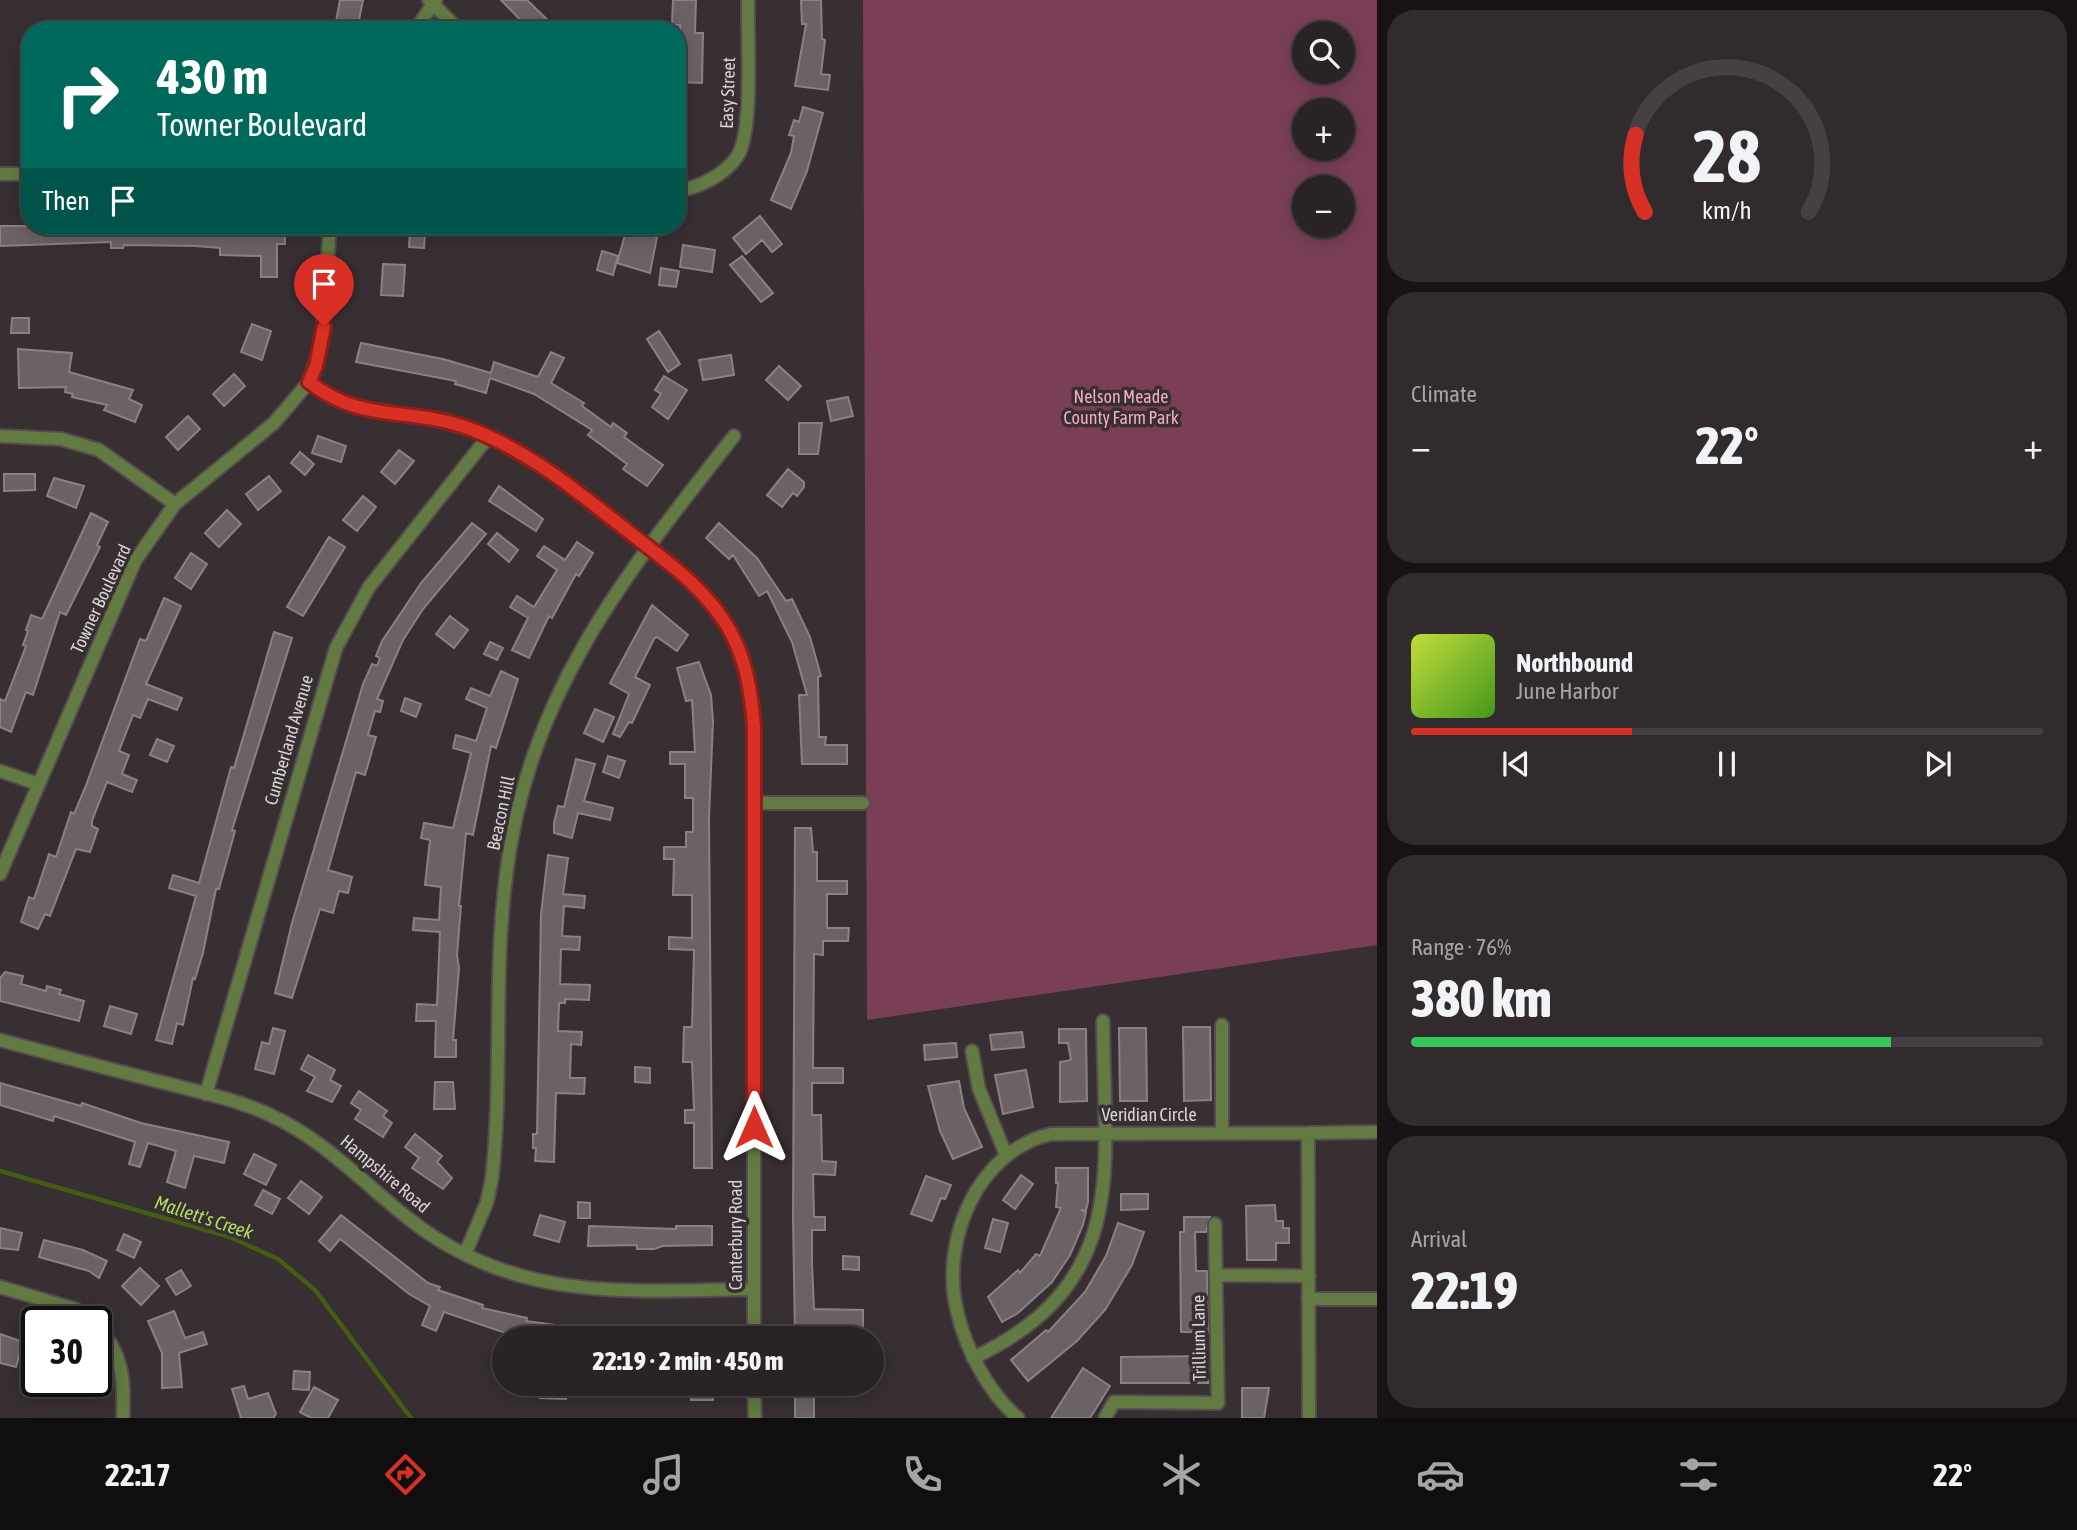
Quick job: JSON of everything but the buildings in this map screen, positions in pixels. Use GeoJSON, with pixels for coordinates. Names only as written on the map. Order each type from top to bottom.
{"type":"FeatureCollection","features":[{"type":"Feature","properties":{"kind":"street"},"geometry":{"type":"LineString","coordinates":[[420,21],[432,1],[450,21]]}},
{"type":"Feature","properties":{"kind":"street","name":"Easy Street"},"geometry":{"type":"LineString","coordinates":[[686,189],[700,185],[718,175],[737,156],[746,135],[748,1]]}},
{"type":"Feature","properties":{"kind":"street"},"geometry":{"type":"LineString","coordinates":[[0,174],[21,174]]}},
{"type":"Feature","properties":{"kind":"street","name":"Towner Boulevard"},"geometry":{"type":"LineString","coordinates":[[0,874],[135,561],[176,504],[274,423],[309,382],[322,342],[329,235]]}},
{"type":"Feature","properties":{"kind":"street","name":"Canterbury Road"},"geometry":{"type":"LineString","coordinates":[[309,382],[330,397],[353,408],[442,421],[488,437],[545,467],[692,581],[711,601],[742,654],[751,687],[754,726],[754,1326]]}},
{"type":"Feature","properties":{"kind":"street"},"geometry":{"type":"LineString","coordinates":[[0,436],[61,439],[99,450],[176,504]]}},
{"type":"Feature","properties":{"kind":"street","name":"Beacon Hill"},"geometry":{"type":"LineString","coordinates":[[465,1254],[482,1214],[492,1178],[502,921],[514,821],[545,724],[575,656],[648,546],[734,436]]}},
{"type":"Feature","properties":{"kind":"street","name":"Cumberland Avenue"},"geometry":{"type":"LineString","coordinates":[[206,1094],[335,648],[369,587],[488,437]]}},
{"type":"Feature","properties":{"kind":"street"},"geometry":{"type":"LineString","coordinates":[[0,771],[38,784]]}},
{"type":"Feature","properties":{"kind":"street"},"geometry":{"type":"LineString","coordinates":[[754,803],[863,803]]}},
{"type":"Feature","properties":{"kind":"street"},"geometry":{"type":"LineString","coordinates":[[973,1358],[1021,1330],[1051,1305],[1071,1281],[1087,1253],[1099,1221],[1104,1185],[1103,1021]]}},
{"type":"Feature","properties":{"kind":"street"},"geometry":{"type":"LineString","coordinates":[[1222,1026],[1222,1133]]}},
{"type":"Feature","properties":{"kind":"street","name":"Hampshire Road"},"geometry":{"type":"LineString","coordinates":[[0,1040],[206,1094],[269,1114],[297,1129],[342,1160],[410,1220],[465,1254],[517,1276],[577,1288],[754,1289]]}},
{"type":"Feature","properties":{"kind":"street"},"geometry":{"type":"LineString","coordinates":[[972,1051],[979,1089],[1006,1155]]}},
{"type":"Feature","properties":{"kind":"street","name":"Veridian Circle"},"geometry":{"type":"LineString","coordinates":[[1018,1418],[992,1388],[973,1358],[957,1310],[954,1267],[961,1229],[971,1198],[987,1171],[1006,1155],[1038,1137],[1103,1133],[1377,1132]]}},
{"type":"Feature","properties":{"kind":"street"},"geometry":{"type":"LineString","coordinates":[[1308,1133],[1309,1418]]}},
{"type":"Feature","properties":{"kind":"street","name":"Trillium Lane"},"geometry":{"type":"LineString","coordinates":[[1105,1418],[1114,1402],[1218,1404],[1215,1224]]}},
{"type":"Feature","properties":{"kind":"street","name":"Trillium Lane"},"geometry":{"type":"LineString","coordinates":[[1216,1275],[1309,1276]]}},
{"type":"Feature","properties":{"kind":"street"},"geometry":{"type":"LineString","coordinates":[[0,1287],[62,1306]]}},
{"type":"Feature","properties":{"kind":"street"},"geometry":{"type":"LineString","coordinates":[[1308,1299],[1377,1299]]}},
{"type":"Feature","properties":{"kind":"street"},"geometry":{"type":"LineString","coordinates":[[112,1342],[121,1363],[123,1418]]}},
{"type":"Feature","properties":{"kind":"street"},"geometry":{"type":"LineString","coordinates":[[754,1396],[754,1418]]}},
{"type":"Feature","properties":{"kind":"green space","name":"Nelson Meade County Farm Park"},"geometry":{"type":"Polygon","coordinates":[[[863,0],[1377,0],[1377,945],[867,1020],[863,0]]]}},
{"type":"Feature","properties":{"kind":"waterway","name":"Mallett's Creek"},"geometry":{"type":"LineString","coordinates":[[0,1171],[230,1237],[278,1259],[315,1290],[411,1418]]}},
{"type":"Feature","properties":{"kind":"route"},"geometry":{"type":"LineString","coordinates":[[324,326],[316,366],[309,382],[323,393],[353,408],[424,417],[464,427],[545,467],[692,581],[711,601],[729,628],[742,654],[751,687],[754,726],[754,1127]]}}]}
